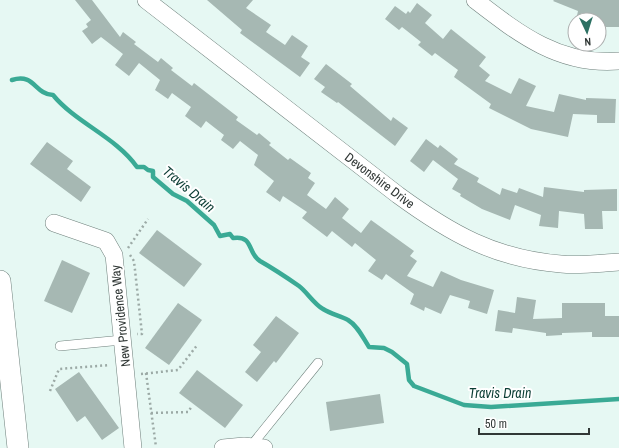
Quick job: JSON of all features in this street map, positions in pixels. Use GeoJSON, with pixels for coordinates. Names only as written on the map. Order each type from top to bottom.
{"type":"FeatureCollection","features":[{"type":"Feature","properties":{"kind":"street","name":"Devonshire Drive"},"geometry":{"type":"LineString","coordinates":[[146,0],[398,195],[433,220],[460,236],[496,251],[528,260],[574,265],[619,262]]}},
{"type":"Feature","properties":{"kind":"street"},"geometry":{"type":"LineString","coordinates":[[475,0],[518,33],[539,45],[564,54],[590,60],[619,61]]}},
{"type":"Feature","properties":{"kind":"street","name":"New Providence Way"},"geometry":{"type":"LineString","coordinates":[[54,223],[106,241],[114,255],[129,337],[133,448]]}},
{"type":"Feature","properties":{"kind":"street"},"geometry":{"type":"LineString","coordinates":[[0,281],[18,448]]}},
{"type":"Feature","properties":{"kind":"street"},"geometry":{"type":"LineString","coordinates":[[223,448],[258,447]]}},
{"type":"Feature","properties":{"kind":"lane"},"geometry":{"type":"LineString","coordinates":[[60,346],[129,337]]}},
{"type":"Feature","properties":{"kind":"lane"},"geometry":{"type":"LineString","coordinates":[[258,447],[318,363]]}},
{"type":"Feature","properties":{"kind":"path"},"geometry":{"type":"LineString","coordinates":[[129,337],[142,334],[134,261],[126,250],[148,219]]}},
{"type":"Feature","properties":{"kind":"path"},"geometry":{"type":"LineString","coordinates":[[139,374],[178,370],[198,344]]}},
{"type":"Feature","properties":{"kind":"path"},"geometry":{"type":"LineString","coordinates":[[50,391],[59,369],[114,365]]}},
{"type":"Feature","properties":{"kind":"path"},"geometry":{"type":"LineString","coordinates":[[146,374],[156,447]]}},
{"type":"Feature","properties":{"kind":"path"},"geometry":{"type":"LineString","coordinates":[[151,413],[188,412],[192,406]]}},
{"type":"Feature","properties":{"kind":"building"},"geometry":{"type":"Polygon","coordinates":[[[75,0],[92,0],[120,37],[123,32],[136,42],[134,44],[158,62],[161,58],[173,68],[171,70],[192,86],[194,83],[238,117],[236,120],[257,135],[259,133],[271,143],[269,145],[288,160],[290,158],[311,173],[308,178],[315,183],[307,195],[326,209],[335,197],[349,209],[342,218],[361,233],[371,220],[414,251],[410,256],[417,261],[407,276],[433,287],[441,271],[461,280],[494,290],[487,314],[468,308],[470,301],[450,295],[441,314],[425,307],[424,311],[410,304],[414,294],[386,274],[382,280],[368,271],[376,260],[355,243],[352,247],[332,231],[327,237],[302,218],[307,212],[283,196],[280,202],[266,192],[274,181],[254,165],[258,155],[240,141],[233,149],[221,140],[224,135],[206,121],[201,128],[185,116],[191,107],[172,93],[168,99],[155,90],[160,80],[139,63],[129,76],[115,65],[123,54],[101,37],[92,44],[82,31],[88,27],[86,24],[91,20],[75,0]]]}},
{"type":"Feature","properties":{"kind":"building"},"geometry":{"type":"Polygon","coordinates":[[[207,0],[253,0],[246,8],[271,25],[266,32],[285,45],[292,35],[308,46],[301,57],[310,63],[300,77],[240,33],[242,30],[207,0]]]}},
{"type":"Feature","properties":{"kind":"building"},"geometry":{"type":"Polygon","coordinates":[[[619,0],[619,27],[607,27],[607,12],[578,12],[553,1],[619,0]]]}},
{"type":"Feature","properties":{"kind":"building"},"geometry":{"type":"Polygon","coordinates":[[[417,3],[432,15],[425,23],[443,39],[451,29],[486,57],[479,66],[490,75],[485,81],[511,94],[519,78],[536,86],[526,106],[554,112],[559,94],[586,100],[586,98],[616,99],[615,123],[597,123],[597,115],[573,114],[568,137],[531,129],[489,108],[491,104],[454,77],[458,70],[435,53],[432,56],[418,45],[421,42],[402,27],[399,30],[385,19],[395,6],[406,14],[408,11],[410,13],[417,3]]]}},
{"type":"Feature","properties":{"kind":"building"},"geometry":{"type":"Polygon","coordinates":[[[326,64],[352,84],[350,86],[391,121],[393,117],[408,128],[395,146],[338,102],[337,103],[321,92],[325,87],[314,79],[326,64]]]}},
{"type":"Feature","properties":{"kind":"building"},"geometry":{"type":"Polygon","coordinates":[[[426,139],[438,148],[440,145],[458,159],[454,164],[479,178],[477,182],[500,195],[502,188],[517,193],[519,188],[543,197],[544,187],[584,192],[584,190],[617,189],[617,211],[602,211],[603,229],[585,229],[584,214],[559,211],[558,228],[539,226],[541,215],[515,205],[510,220],[482,209],[460,196],[461,194],[452,189],[458,179],[433,160],[424,172],[410,161],[426,139]]]}},
{"type":"Feature","properties":{"kind":"building"},"geometry":{"type":"Polygon","coordinates":[[[47,142],[73,161],[67,169],[91,187],[81,202],[30,164],[47,142]]]}},
{"type":"Feature","properties":{"kind":"building"},"geometry":{"type":"Polygon","coordinates":[[[157,230],[202,264],[184,287],[139,253],[157,230]]]}},
{"type":"Feature","properties":{"kind":"building"},"geometry":{"type":"Polygon","coordinates":[[[62,260],[90,273],[72,313],[44,301],[62,260]]]}},
{"type":"Feature","properties":{"kind":"building"},"geometry":{"type":"Polygon","coordinates":[[[517,297],[536,300],[533,319],[562,318],[562,303],[605,303],[605,316],[619,316],[619,337],[592,337],[592,332],[562,333],[562,335],[546,336],[546,333],[513,328],[512,333],[495,331],[498,310],[515,313],[517,297]]]}},
{"type":"Feature","properties":{"kind":"building"},"geometry":{"type":"Polygon","coordinates":[[[178,303],[202,320],[169,365],[145,348],[178,303]]]}},
{"type":"Feature","properties":{"kind":"building"},"geometry":{"type":"Polygon","coordinates":[[[276,316],[299,333],[276,363],[274,361],[257,382],[245,372],[261,352],[253,345],[276,316]]]}},
{"type":"Feature","properties":{"kind":"building"},"geometry":{"type":"Polygon","coordinates":[[[197,370],[243,405],[225,428],[179,393],[197,370]]]}},
{"type":"Feature","properties":{"kind":"building"},"geometry":{"type":"Polygon","coordinates":[[[79,372],[119,428],[102,440],[85,416],[77,422],[55,389],[79,372]]]}},
{"type":"Feature","properties":{"kind":"building"},"geometry":{"type":"Polygon","coordinates":[[[380,394],[384,423],[330,431],[326,402],[380,394]]]}},
{"type":"Feature","properties":{"kind":"waterway","name":"Travis Drain"},"geometry":{"type":"LineString","coordinates":[[12,80],[25,79],[47,94],[53,95],[73,114],[118,147],[137,167],[144,167],[153,171],[153,177],[173,194],[187,201],[214,225],[220,236],[230,234],[233,238],[244,239],[250,245],[256,258],[299,286],[320,307],[352,323],[369,347],[384,348],[392,352],[407,364],[409,380],[414,386],[464,405],[491,407],[619,399]]}}]}
